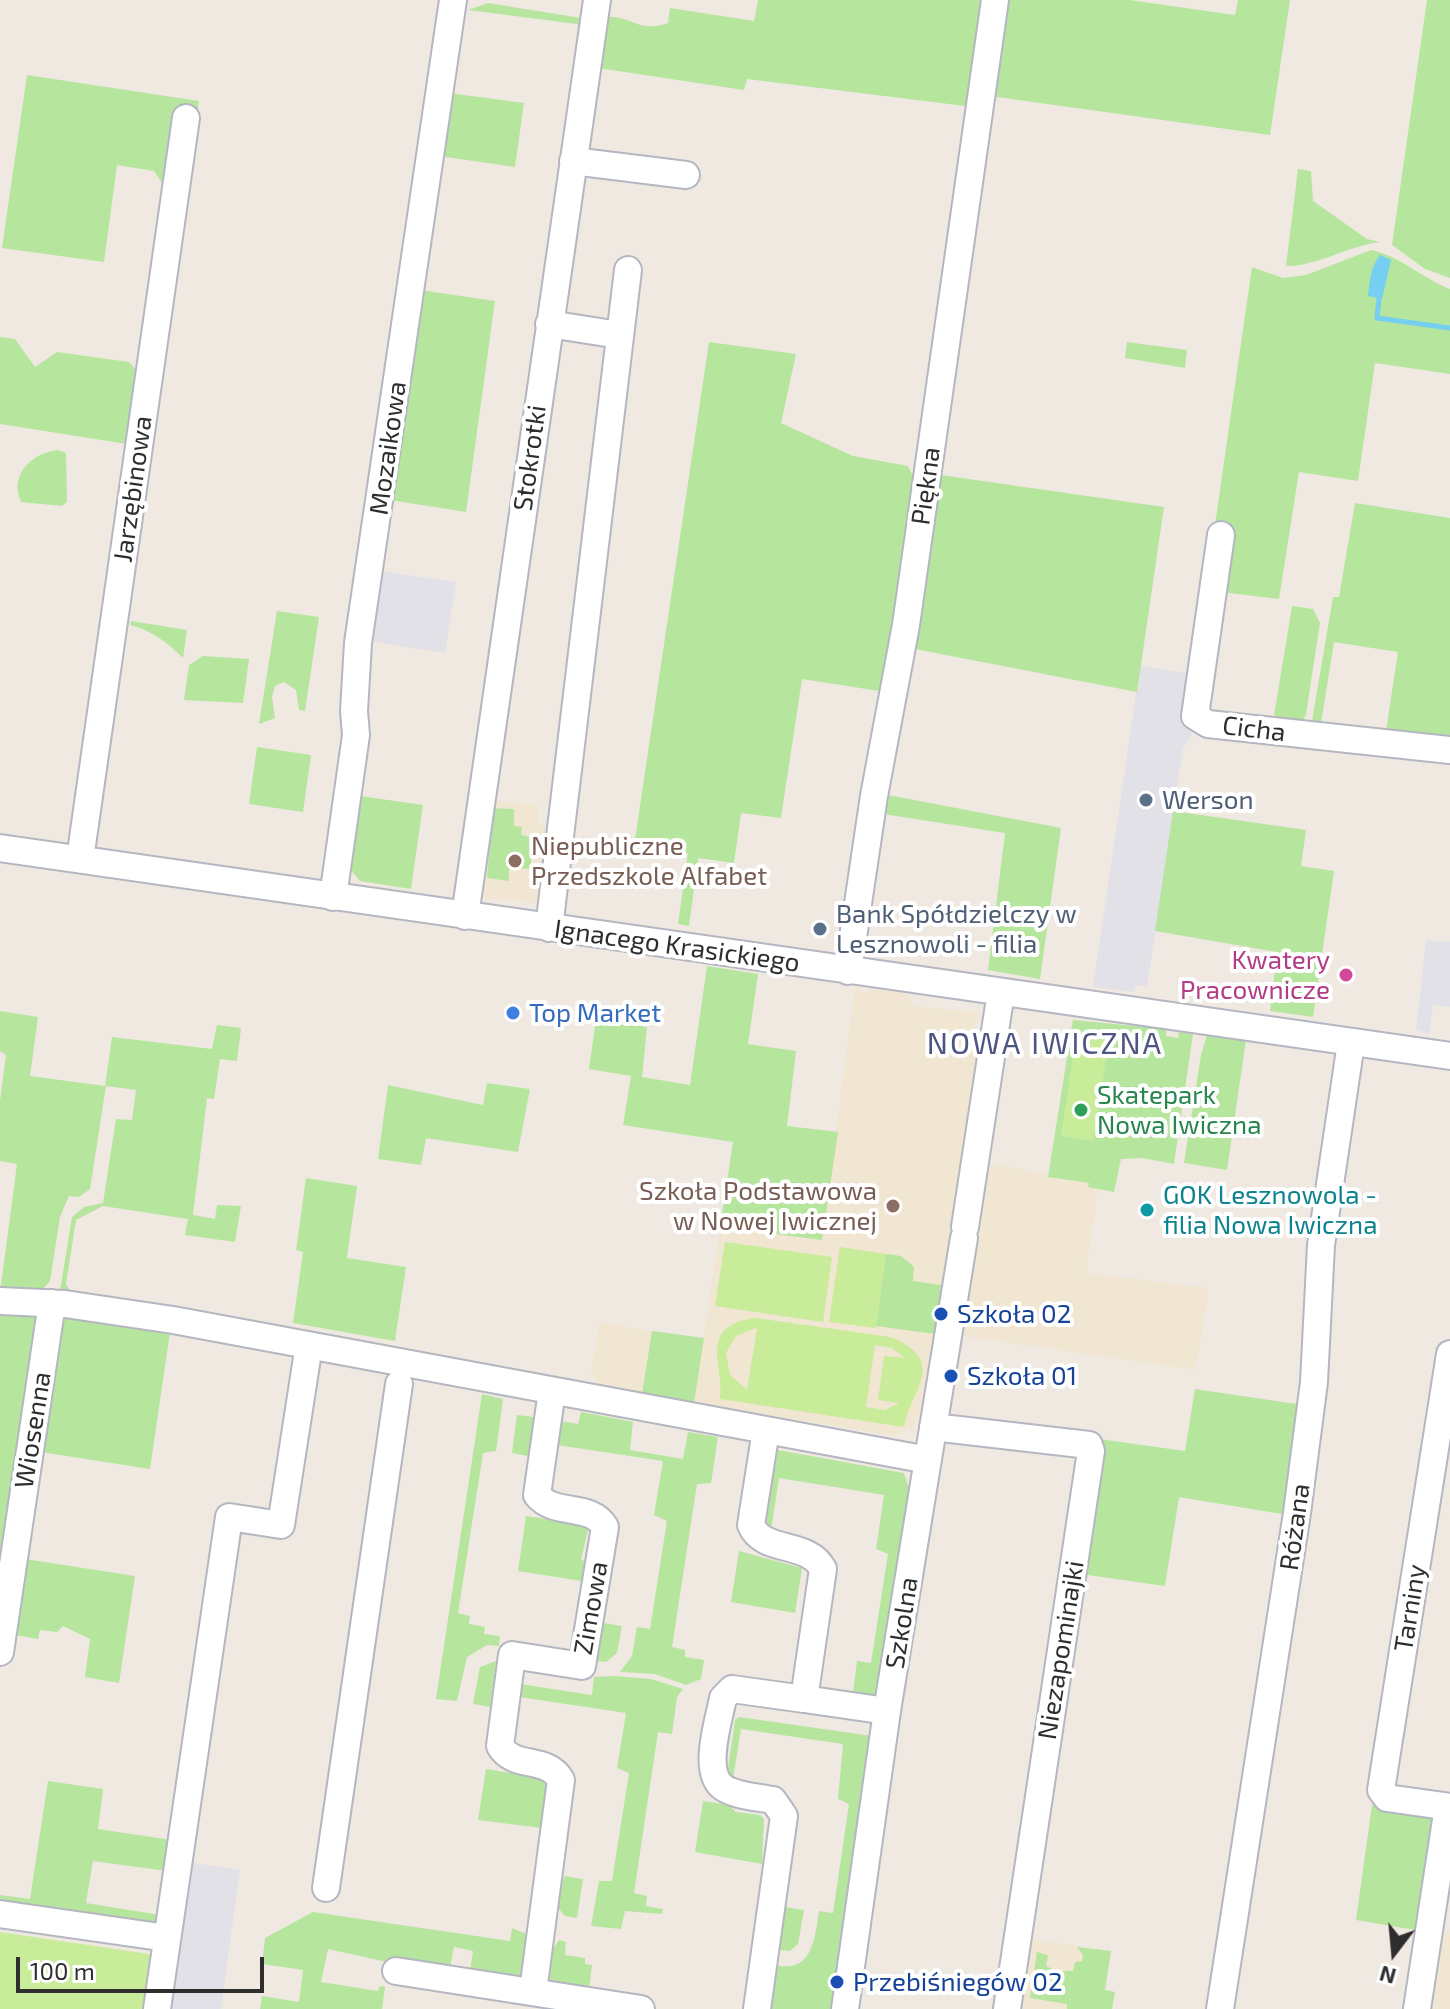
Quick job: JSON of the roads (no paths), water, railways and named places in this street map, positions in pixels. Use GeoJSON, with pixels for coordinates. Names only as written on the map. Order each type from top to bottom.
{"type":"FeatureCollection","features":[{"type":"Feature","properties":{"kind":"street","name":"Mozaikowa"},"geometry":{"type":"LineString","coordinates":[[333,897],[356,735],[354,711],[358,643],[453,0]]}},
{"type":"Feature","properties":{"kind":"street","name":"Stokrotki"},"geometry":{"type":"LineString","coordinates":[[465,916],[597,0]]}},
{"type":"Feature","properties":{"kind":"street","name":"Piękna"},"geometry":{"type":"LineString","coordinates":[[848,971],[874,796],[906,625],[995,0]]}},
{"type":"Feature","properties":{"kind":"street","name":"Jarzębinowa"},"geometry":{"type":"LineString","coordinates":[[80,859],[186,118]]}},
{"type":"Feature","properties":{"kind":"street"},"geometry":{"type":"LineString","coordinates":[[573,161],[686,175]]}},
{"type":"Feature","properties":{"kind":"street"},"geometry":{"type":"LineString","coordinates":[[549,928],[628,270]]}},
{"type":"Feature","properties":{"kind":"street"},"geometry":{"type":"LineString","coordinates":[[549,324],[619,335]]}},
{"type":"Feature","properties":{"kind":"street","name":"Cicha"},"geometry":{"type":"LineString","coordinates":[[1221,535],[1195,716],[1208,724],[1450,750]]}},
{"type":"Feature","properties":{"kind":"street","name":"Ignacego Krasickiego"},"geometry":{"type":"LineString","coordinates":[[0,848],[1450,1056]]}},
{"type":"Feature","properties":{"kind":"street","name":"Szkolna"},"geometry":{"type":"LineString","coordinates":[[845,2009],[887,1711],[1001,992]]}},
{"type":"Feature","properties":{"kind":"street","name":"Różana"},"geometry":{"type":"LineString","coordinates":[[1220,2009],[1297,1513],[1314,1382],[1320,1251],[1351,1043]]}},
{"type":"Feature","properties":{"kind":"street"},"geometry":{"type":"LineString","coordinates":[[0,1301],[52,1303],[309,1345],[928,1460]]}},
{"type":"Feature","properties":{"kind":"street","name":"Wiosenna"},"geometry":{"type":"LineString","coordinates":[[0,1652],[52,1303]]}},
{"type":"Feature","properties":{"kind":"street"},"geometry":{"type":"LineString","coordinates":[[157,2009],[229,1517],[281,1525],[309,1345]]}},
{"type":"Feature","properties":{"kind":"street","name":"Tarniny"},"geometry":{"type":"LineString","coordinates":[[1417,2009],[1449,1807],[1384,1797],[1381,1790],[1450,1354]]}},
{"type":"Feature","properties":{"kind":"street"},"geometry":{"type":"LineString","coordinates":[[326,1888],[399,1384]]}},
{"type":"Feature","properties":{"kind":"street","name":"Zimowa"},"geometry":{"type":"LineString","coordinates":[[533,1991],[561,1780],[548,1766],[512,1759],[500,1746],[512,1655],[582,1666],[605,1527],[590,1514],[548,1505],[537,1495],[552,1391]]}},
{"type":"Feature","properties":{"kind":"street","name":"Niezapominajki"},"geometry":{"type":"LineString","coordinates":[[933,1427],[1089,1445],[1091,1451],[1007,2009]]}},
{"type":"Feature","properties":{"kind":"street"},"geometry":{"type":"LineString","coordinates":[[766,1430],[751,1525],[765,1540],[814,1555],[823,1569],[804,1699]]}},
{"type":"Feature","properties":{"kind":"street"},"geometry":{"type":"LineString","coordinates":[[757,2009],[784,1816],[773,1800],[733,1792],[718,1783],[712,1770],[723,1698],[732,1689],[887,1711]]}},
{"type":"Feature","properties":{"kind":"street"},"geometry":{"type":"LineString","coordinates":[[0,1914],[167,1938]]}},
{"type":"Feature","properties":{"kind":"street"},"geometry":{"type":"LineString","coordinates":[[396,1971],[641,2009]]}},
{"type":"Feature","properties":{"kind":"water"},"geometry":{"type":"Polygon","coordinates":[[[1380,255],[1391,260],[1382,299],[1368,296],[1372,270],[1380,255]]]}},
{"type":"Feature","properties":{"kind":"waterway"},"geometry":{"type":"LineString","coordinates":[[1379,299],[1377,318],[1450,328]]}},
{"type":"Feature","properties":{"kind":"place","name":"Werson"},"geometry":{"type":"Point","coordinates":[1146,800]}},
{"type":"Feature","properties":{"kind":"place","name":"Niepubliczne Przedszkole Alfabet"},"geometry":{"type":"Point","coordinates":[515,861]}},
{"type":"Feature","properties":{"kind":"place","name":"Bank Spółdzielczy w Lesznowoli - filia"},"geometry":{"type":"Point","coordinates":[820,929]}},
{"type":"Feature","properties":{"kind":"place","name":"Kwatery Pracownicze"},"geometry":{"type":"Point","coordinates":[1346,975]}},
{"type":"Feature","properties":{"kind":"place","name":"Top Market"},"geometry":{"type":"Point","coordinates":[513,1013]}},
{"type":"Feature","properties":{"kind":"place","name":"Skatepark Nowa Iwiczna"},"geometry":{"type":"Point","coordinates":[1081,1110]}},
{"type":"Feature","properties":{"kind":"place","name":"Szkoła Podstawowa w Nowej Iwicznej"},"geometry":{"type":"Point","coordinates":[893,1206]}},
{"type":"Feature","properties":{"kind":"place","name":"GOK Lesznowola - filia Nowa Iwiczna"},"geometry":{"type":"Point","coordinates":[1147,1210]}},
{"type":"Feature","properties":{"kind":"place","name":"Szkoła 02"},"geometry":{"type":"Point","coordinates":[941,1314]}},
{"type":"Feature","properties":{"kind":"place","name":"Szkoła 01"},"geometry":{"type":"Point","coordinates":[951,1376]}},
{"type":"Feature","properties":{"kind":"place","name":"Przebiśniegów 02"},"geometry":{"type":"Point","coordinates":[837,1982]}},
{"type":"Feature","properties":{"kind":"district","name":"NOWA IWICZNA"},"geometry":{"type":"Point","coordinates":[1045,1044]}}]}
